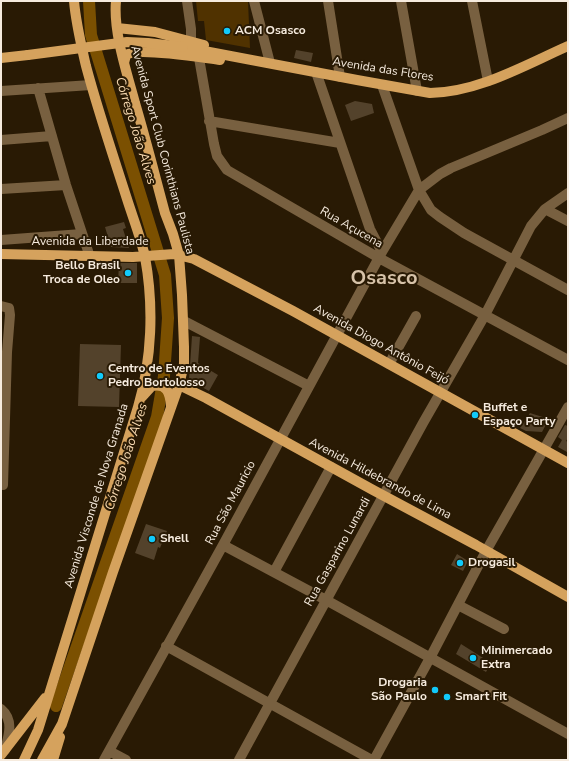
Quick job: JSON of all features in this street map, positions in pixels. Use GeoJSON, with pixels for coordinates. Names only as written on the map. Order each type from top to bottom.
{"type":"FeatureCollection","features":[{"type":"Feature","properties":{"kind":"main road","name":"Avenida Visconde de Nova Granada"},"geometry":{"type":"LineString","coordinates":[[24,760],[38,730],[143,396],[150,336],[150,256],[91,85],[78,34],[74,1]]}},
{"type":"Feature","properties":{"kind":"main road","name":"Avenida Sport Club Corinthians Paulista"},"geometry":{"type":"LineString","coordinates":[[42,760],[62,724],[171,404],[179,385],[184,364],[184,321],[174,234],[165,213],[124,63],[115,14],[116,1]]}},
{"type":"Feature","properties":{"kind":"main road","name":"Avenida das Flores"},"geometry":{"type":"LineString","coordinates":[[117,28],[155,32],[187,44],[270,64],[417,91],[442,93],[468,88],[488,81],[568,46]]}},
{"type":"Feature","properties":{"kind":"main road"},"geometry":{"type":"LineString","coordinates":[[143,52],[131,47],[130,41],[132,37],[141,32],[155,32]]}},
{"type":"Feature","properties":{"kind":"main road"},"geometry":{"type":"LineString","coordinates":[[1,58],[127,42],[187,44]]}},
{"type":"Feature","properties":{"kind":"main road","name":"Avenida das Flores"},"geometry":{"type":"LineString","coordinates":[[124,63],[126,55],[129,53],[143,52],[222,60],[233,56]]}},
{"type":"Feature","properties":{"kind":"main road","name":"Avenida da Liberdade"},"geometry":{"type":"LineString","coordinates":[[1,254],[90,257],[176,254]]}},
{"type":"Feature","properties":{"kind":"main road","name":"Avenida Diogo Antônio Feijó"},"geometry":{"type":"LineString","coordinates":[[176,254],[194,259],[208,266],[568,463]]}},
{"type":"Feature","properties":{"kind":"main road"},"geometry":{"type":"LineString","coordinates":[[143,396],[152,386],[159,385],[168,391],[171,404]]}},
{"type":"Feature","properties":{"kind":"main road","name":"Avenida Hildebrando de Lima"},"geometry":{"type":"LineString","coordinates":[[179,385],[206,398],[568,597]]}},
{"type":"Feature","properties":{"kind":"main road"},"geometry":{"type":"LineString","coordinates":[[3,752],[49,692]]}},
{"type":"Feature","properties":{"kind":"main road"},"geometry":{"type":"LineString","coordinates":[[53,760],[58,746],[62,724]]}},
{"type":"Feature","properties":{"kind":"street"},"geometry":{"type":"LineString","coordinates":[[187,1],[191,29],[187,44]]}},
{"type":"Feature","properties":{"kind":"street"},"geometry":{"type":"LineString","coordinates":[[254,1],[270,64]]}},
{"type":"Feature","properties":{"kind":"street"},"geometry":{"type":"LineString","coordinates":[[328,1],[340,77]]}},
{"type":"Feature","properties":{"kind":"street"},"geometry":{"type":"LineString","coordinates":[[401,1],[417,91]]}},
{"type":"Feature","properties":{"kind":"street"},"geometry":{"type":"LineString","coordinates":[[472,1],[488,81]]}},
{"type":"Feature","properties":{"kind":"street","name":"Rua Açucena"},"geometry":{"type":"LineString","coordinates":[[199,58],[214,144],[217,156],[227,170],[484,315],[568,360]]}},
{"type":"Feature","properties":{"kind":"street"},"geometry":{"type":"LineString","coordinates":[[316,72],[380,255]]}},
{"type":"Feature","properties":{"kind":"street"},"geometry":{"type":"LineString","coordinates":[[1,90],[91,85]]}},
{"type":"Feature","properties":{"kind":"street"},"geometry":{"type":"LineString","coordinates":[[382,85],[419,190],[427,205],[440,217],[464,233],[568,290]]}},
{"type":"Feature","properties":{"kind":"street"},"geometry":{"type":"LineString","coordinates":[[38,88],[66,185],[90,257]]}},
{"type":"Feature","properties":{"kind":"street"},"geometry":{"type":"LineString","coordinates":[[419,190],[440,174],[451,168],[568,118]]}},
{"type":"Feature","properties":{"kind":"street"},"geometry":{"type":"LineString","coordinates":[[209,120],[340,143]]}},
{"type":"Feature","properties":{"kind":"street"},"geometry":{"type":"LineString","coordinates":[[1,140],[52,136]]}},
{"type":"Feature","properties":{"kind":"street"},"geometry":{"type":"LineString","coordinates":[[1,189],[66,185]]}},
{"type":"Feature","properties":{"kind":"street","name":"Rua São Mauricio"},"geometry":{"type":"LineString","coordinates":[[106,755],[223,546],[380,255],[419,190]]}},
{"type":"Feature","properties":{"kind":"street","name":"Rua Gasparino Lunardi"},"geometry":{"type":"LineString","coordinates":[[239,760],[440,392],[484,315],[531,226],[545,209],[568,192]]}},
{"type":"Feature","properties":{"kind":"street"},"geometry":{"type":"LineString","coordinates":[[545,209],[568,221]]}},
{"type":"Feature","properties":{"kind":"street"},"geometry":{"type":"LineString","coordinates":[[1,240],[82,234]]}},
{"type":"Feature","properties":{"kind":"street"},"geometry":{"type":"LineString","coordinates":[[1,306],[9,308],[10,315],[4,351],[3,485]]}},
{"type":"Feature","properties":{"kind":"street"},"geometry":{"type":"LineString","coordinates":[[389,364],[416,316]]}},
{"type":"Feature","properties":{"kind":"street"},"geometry":{"type":"LineString","coordinates":[[184,321],[309,386]]}},
{"type":"Feature","properties":{"kind":"street"},"geometry":{"type":"LineString","coordinates":[[166,646],[373,760],[430,658],[486,551],[568,407]]}},
{"type":"Feature","properties":{"kind":"street"},"geometry":{"type":"LineString","coordinates":[[274,572],[331,467]]}},
{"type":"Feature","properties":{"kind":"street"},"geometry":{"type":"LineString","coordinates":[[223,546],[326,600],[568,734]]}},
{"type":"Feature","properties":{"kind":"street"},"geometry":{"type":"LineString","coordinates":[[458,605],[504,629]]}},
{"type":"Feature","properties":{"kind":"street"},"geometry":{"type":"LineString","coordinates":[[1,709],[8,717],[9,724],[9,736],[3,752]]}},
{"type":"Feature","properties":{"kind":"street"},"geometry":{"type":"LineString","coordinates":[[106,755],[126,760]]}},
{"type":"Feature","properties":{"kind":"shaded area","name":"ACM Osasco"},"geometry":{"type":"Polygon","coordinates":[[[196,1],[248,1],[250,48],[206,40],[204,21],[198,21],[196,1]]]}},
{"type":"Feature","properties":{"kind":"building"},"geometry":{"type":"Polygon","coordinates":[[[296,50],[313,53],[311,62],[294,58],[296,50]]]}},
{"type":"Feature","properties":{"kind":"building"},"geometry":{"type":"Polygon","coordinates":[[[355,101],[372,104],[374,113],[351,121],[345,105],[355,101]]]}},
{"type":"Feature","properties":{"kind":"building"},"geometry":{"type":"Polygon","coordinates":[[[124,222],[126,228],[123,229],[129,248],[111,247],[105,227],[124,222]]]}},
{"type":"Feature","properties":{"kind":"building","name":"Bello Brasil Troca de Oleo"},"geometry":{"type":"Polygon","coordinates":[[[119,263],[137,263],[137,283],[118,283],[119,263]]]}},
{"type":"Feature","properties":{"kind":"building"},"geometry":{"type":"Polygon","coordinates":[[[192,336],[200,337],[198,363],[218,375],[209,391],[189,380],[192,336]]]}},
{"type":"Feature","properties":{"kind":"building","name":"Centro de Eventos Pedro Bortolosso"},"geometry":{"type":"Polygon","coordinates":[[[80,344],[121,345],[119,407],[78,406],[80,344]]]}},
{"type":"Feature","properties":{"kind":"building"},"geometry":{"type":"Polygon","coordinates":[[[530,413],[549,419],[542,432],[526,431],[520,428],[530,413]]]}},
{"type":"Feature","properties":{"kind":"building"},"geometry":{"type":"Polygon","coordinates":[[[565,425],[568,426],[568,438],[566,441],[568,442],[567,452],[558,447],[562,440],[558,437],[565,425]]]}},
{"type":"Feature","properties":{"kind":"building","name":"Shell"},"geometry":{"type":"Polygon","coordinates":[[[146,524],[167,531],[160,548],[158,547],[154,560],[135,553],[146,524]]]}},
{"type":"Feature","properties":{"kind":"building","name":"Drogasil"},"geometry":{"type":"Polygon","coordinates":[[[457,554],[468,561],[463,571],[451,565],[457,554]]]}},
{"type":"Feature","properties":{"kind":"building","name":"Minimercado Extra"},"geometry":{"type":"Polygon","coordinates":[[[461,644],[491,663],[486,672],[456,654],[461,644]]]}},
{"type":"Feature","properties":{"kind":"waterway","name":"Córrego João Alves"},"geometry":{"type":"LineString","coordinates":[[56,706],[157,417],[164,376],[168,318],[165,275],[91,35],[89,1]]}},
{"type":"Feature","properties":{"kind":"place","name":"ACM Osasco"},"geometry":{"type":"Point","coordinates":[227,31]}},
{"type":"Feature","properties":{"kind":"place","name":"Bello Brasil Troca de Oleo"},"geometry":{"type":"Point","coordinates":[128,273]}},
{"type":"Feature","properties":{"kind":"place","name":"Centro de Eventos Pedro Bortolosso"},"geometry":{"type":"Point","coordinates":[100,376]}},
{"type":"Feature","properties":{"kind":"place","name":"Buffet e Espaço Party"},"geometry":{"type":"Point","coordinates":[475,415]}},
{"type":"Feature","properties":{"kind":"place","name":"Shell"},"geometry":{"type":"Point","coordinates":[152,539]}},
{"type":"Feature","properties":{"kind":"place","name":"Drogasil"},"geometry":{"type":"Point","coordinates":[460,563]}},
{"type":"Feature","properties":{"kind":"place","name":"Minimercado Extra"},"geometry":{"type":"Point","coordinates":[473,658]}},
{"type":"Feature","properties":{"kind":"place","name":"Drogaria São Paulo"},"geometry":{"type":"Point","coordinates":[435,690]}},
{"type":"Feature","properties":{"kind":"place","name":"Smart Fit"},"geometry":{"type":"Point","coordinates":[447,697]}},
{"type":"Feature","properties":{"kind":"district","name":"Osasco"},"geometry":{"type":"Point","coordinates":[384,279]}}]}
